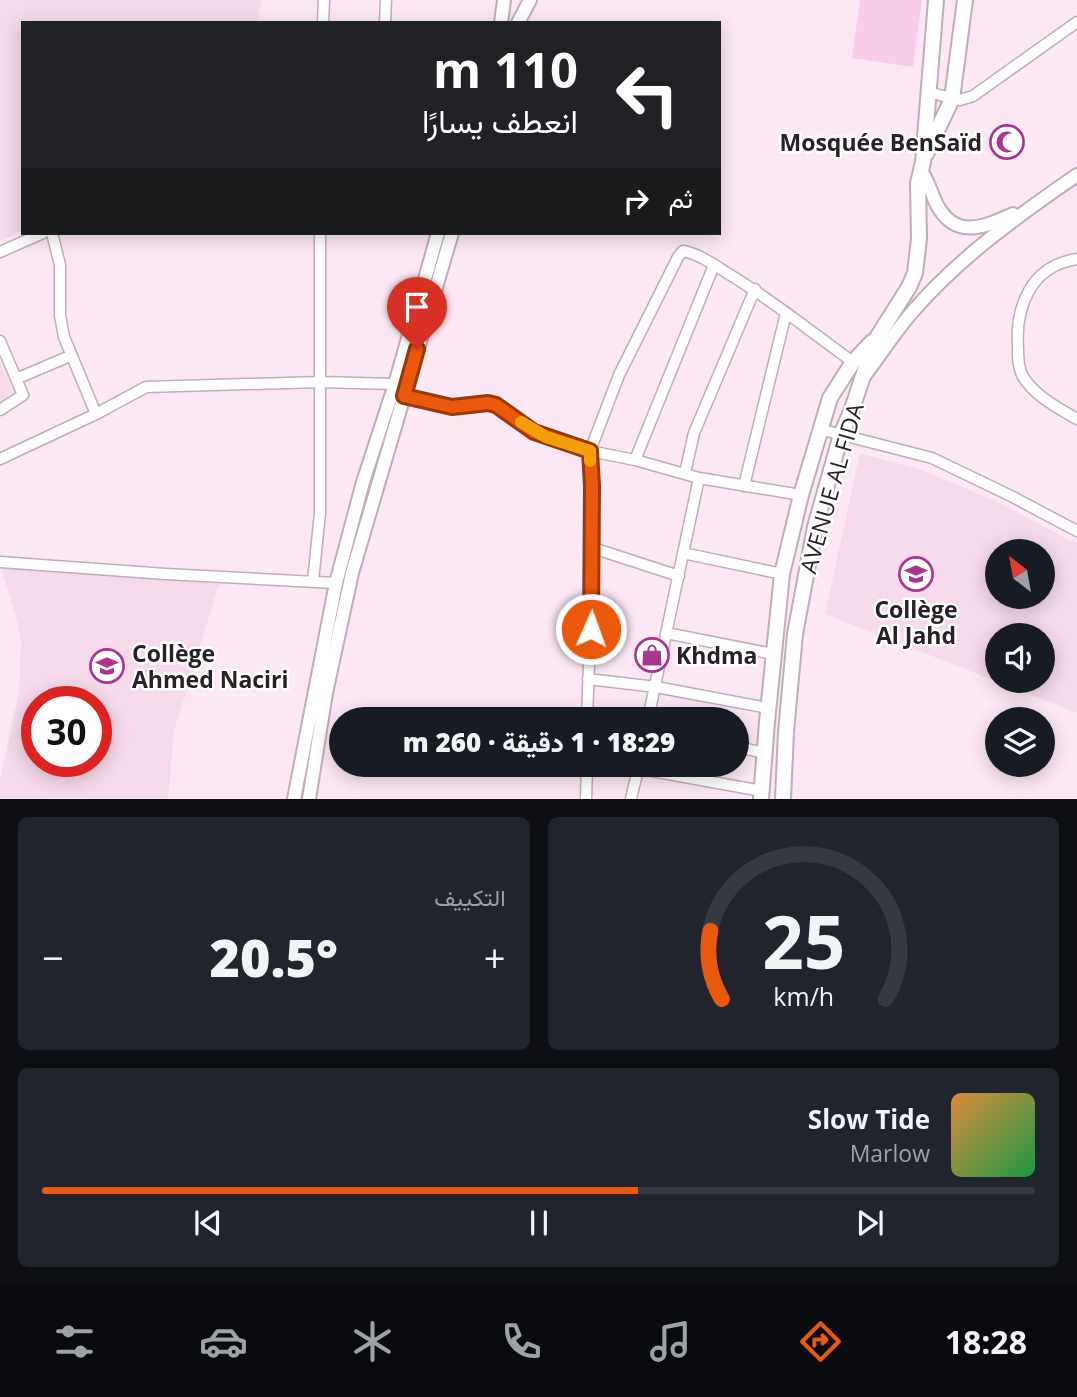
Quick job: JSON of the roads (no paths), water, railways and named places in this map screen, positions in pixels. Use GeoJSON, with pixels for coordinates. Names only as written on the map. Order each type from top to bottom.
{"type":"FeatureCollection","features":[{"type":"Feature","properties":{"kind":"main road"},"geometry":{"type":"LineString","coordinates":[[849,367],[862,379],[878,336],[915,273],[919,239],[917,205],[936,0]]}},
{"type":"Feature","properties":{"kind":"main road"},"geometry":{"type":"LineString","coordinates":[[922,166],[952,99],[965,0]]}},
{"type":"Feature","properties":{"kind":"main road","name":"AVENUE AL FIDA"},"geometry":{"type":"LineString","coordinates":[[762,795],[782,574],[801,495],[830,398],[849,367],[878,336]]}},
{"type":"Feature","properties":{"kind":"main road","name":"AVENUE AL FIDA"},"geometry":{"type":"LineString","coordinates":[[783,799],[794,634],[815,527],[841,435],[862,379]]}},
{"type":"Feature","properties":{"kind":"street"},"geometry":{"type":"LineString","coordinates":[[323,21],[324,0]]}},
{"type":"Feature","properties":{"kind":"street"},"geometry":{"type":"LineString","coordinates":[[385,21],[386,0]]}},
{"type":"Feature","properties":{"kind":"street"},"geometry":{"type":"LineString","coordinates":[[500,21],[504,0]]}},
{"type":"Feature","properties":{"kind":"street"},"geometry":{"type":"LineString","coordinates":[[519,21],[530,0]]}},
{"type":"Feature","properties":{"kind":"street"},"geometry":{"type":"LineString","coordinates":[[927,92],[960,100],[980,93],[1077,22]]}},
{"type":"Feature","properties":{"kind":"street"},"geometry":{"type":"LineString","coordinates":[[922,166],[944,216],[961,227],[984,226],[1033,206],[1077,175]]}},
{"type":"Feature","properties":{"kind":"street","name":"AVENUE AL FIDA"},"geometry":{"type":"LineString","coordinates":[[862,379],[912,312],[932,291],[962,261],[1033,206]]}},
{"type":"Feature","properties":{"kind":"street"},"geometry":{"type":"LineString","coordinates":[[0,252],[38,235]]}},
{"type":"Feature","properties":{"kind":"street"},"geometry":{"type":"LineString","coordinates":[[52,235],[60,265],[61,327],[70,356],[96,414]]}},
{"type":"Feature","properties":{"kind":"street"},"geometry":{"type":"LineString","coordinates":[[313,581],[319,528],[320,235]]}},
{"type":"Feature","properties":{"kind":"street"},"geometry":{"type":"LineString","coordinates":[[293,799],[336,583],[363,482],[395,384],[437,235]]}},
{"type":"Feature","properties":{"kind":"street"},"geometry":{"type":"LineString","coordinates":[[309,799],[326,693],[349,584],[451,235]]}},
{"type":"Feature","properties":{"kind":"street"},"geometry":{"type":"LineString","coordinates":[[587,707],[593,548],[590,451],[619,375],[678,257],[683,251],[691,253],[755,289],[849,367]]}},
{"type":"Feature","properties":{"kind":"street"},"geometry":{"type":"LineString","coordinates":[[1077,259],[1062,261],[1041,274],[1021,306],[1016,335],[1018,363],[1029,385],[1077,419]]}},
{"type":"Feature","properties":{"kind":"street"},"geometry":{"type":"LineString","coordinates":[[635,460],[714,265]]}},
{"type":"Feature","properties":{"kind":"street"},"geometry":{"type":"LineString","coordinates":[[685,473],[699,422],[755,289]]}},
{"type":"Feature","properties":{"kind":"street"},"geometry":{"type":"LineString","coordinates":[[744,486],[786,313]]}},
{"type":"Feature","properties":{"kind":"street"},"geometry":{"type":"LineString","coordinates":[[0,341],[23,396],[0,410]]}},
{"type":"Feature","properties":{"kind":"street"},"geometry":{"type":"LineString","coordinates":[[16,379],[70,356]]}},
{"type":"Feature","properties":{"kind":"street"},"geometry":{"type":"LineString","coordinates":[[0,459],[96,414],[146,387],[320,382],[395,384]]}},
{"type":"Feature","properties":{"kind":"street"},"geometry":{"type":"LineString","coordinates":[[404,396],[452,407],[488,403],[496,405],[534,432],[590,451],[699,478],[801,495]]}},
{"type":"Feature","properties":{"kind":"street"},"geometry":{"type":"LineString","coordinates":[[819,429],[932,458],[1077,531]]}},
{"type":"Feature","properties":{"kind":"street"},"geometry":{"type":"LineString","coordinates":[[651,707],[699,478]]}},
{"type":"Feature","properties":{"kind":"street"},"geometry":{"type":"LineString","coordinates":[[593,548],[679,576]]}},
{"type":"Feature","properties":{"kind":"street"},"geometry":{"type":"LineString","coordinates":[[683,553],[782,574]]}},
{"type":"Feature","properties":{"kind":"street"},"geometry":{"type":"LineString","coordinates":[[0,562],[336,583]]}},
{"type":"Feature","properties":{"kind":"street"},"geometry":{"type":"LineString","coordinates":[[666,633],[773,654]]}},
{"type":"Feature","properties":{"kind":"street"},"geometry":{"type":"LineString","coordinates":[[588,679],[656,687],[768,708]]}},
{"type":"Feature","properties":{"kind":"street"},"geometry":{"type":"LineString","coordinates":[[749,749],[765,752]]}},
{"type":"Feature","properties":{"kind":"street"},"geometry":{"type":"LineString","coordinates":[[586,777],[586,799]]}},
{"type":"Feature","properties":{"kind":"street"},"geometry":{"type":"LineString","coordinates":[[631,799],[636,777]]}},
{"type":"Feature","properties":{"kind":"street"},"geometry":{"type":"LineString","coordinates":[[686,777],[762,795]]}},
{"type":"Feature","properties":{"kind":"place","name":"Mosquée BenSaïd"},"geometry":{"type":"Point","coordinates":[1007,142]}},
{"type":"Feature","properties":{"kind":"place","name":"Collège Al Jahd"},"geometry":{"type":"Point","coordinates":[916,574]}},
{"type":"Feature","properties":{"kind":"place","name":"Khdma"},"geometry":{"type":"Point","coordinates":[652,655]}},
{"type":"Feature","properties":{"kind":"place","name":"Collège Ahmed Naciri"},"geometry":{"type":"Point","coordinates":[107,666]}}]}
